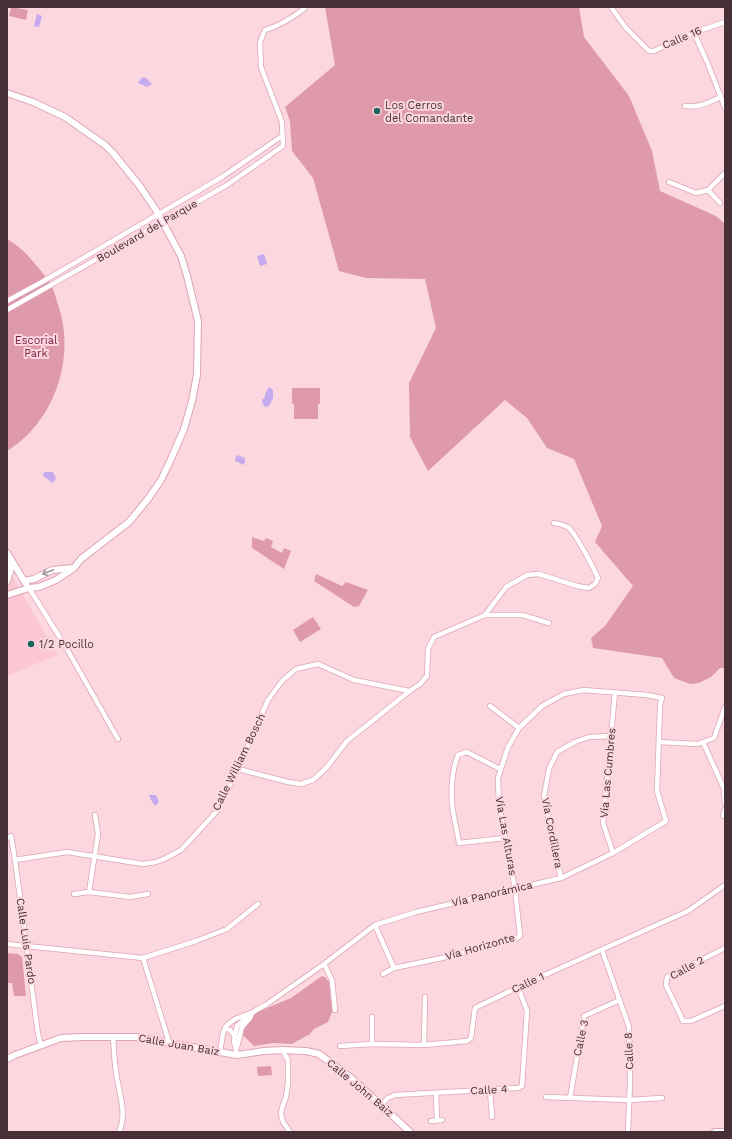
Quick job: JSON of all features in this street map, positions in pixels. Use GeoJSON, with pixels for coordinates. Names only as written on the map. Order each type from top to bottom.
{"type":"FeatureCollection","features":[{"type":"Feature","properties":{"kind":"street"},"geometry":{"type":"LineString","coordinates":[[282,136],[282,122],[261,67],[260,42],[265,30],[277,27],[300,12],[305,8],[304,7]]}},
{"type":"Feature","properties":{"kind":"street","name":"Calle 16"},"geometry":{"type":"LineString","coordinates":[[611,7],[626,28],[648,50],[651,51],[654,51],[684,36],[725,22]]}},
{"type":"Feature","properties":{"kind":"street"},"geometry":{"type":"LineString","coordinates":[[694,33],[725,108]]}},
{"type":"Feature","properties":{"kind":"street"},"geometry":{"type":"LineString","coordinates":[[7,94],[33,102],[65,117],[105,145],[113,153],[139,185],[159,214],[183,262],[188,276],[198,321],[197,375],[192,401],[184,429],[171,459],[161,480],[148,499],[129,522],[81,559],[74,568],[56,580],[39,587],[29,588],[7,595]]}},
{"type":"Feature","properties":{"kind":"street"},"geometry":{"type":"LineString","coordinates":[[685,106],[698,106],[721,97]]}},
{"type":"Feature","properties":{"kind":"street","name":"Boulevard del Parque"},"geometry":{"type":"LineString","coordinates":[[7,301],[222,177],[282,136],[283,146],[228,185],[7,310]]}},
{"type":"Feature","properties":{"kind":"street"},"geometry":{"type":"LineString","coordinates":[[669,182],[696,193],[708,190],[725,172]]}},
{"type":"Feature","properties":{"kind":"street"},"geometry":{"type":"LineString","coordinates":[[708,190],[720,203]]}},
{"type":"Feature","properties":{"kind":"street"},"geometry":{"type":"LineString","coordinates":[[484,615],[506,587],[527,575],[539,574],[577,586],[589,588],[595,584],[598,578],[578,540],[569,528],[554,523]]}},
{"type":"Feature","properties":{"kind":"street"},"geometry":{"type":"LineString","coordinates":[[7,553],[66,649],[118,739]]}},
{"type":"Feature","properties":{"kind":"street"},"geometry":{"type":"LineString","coordinates":[[7,581],[11,568],[11,560]]}},
{"type":"Feature","properties":{"kind":"street"},"geometry":{"type":"LineString","coordinates":[[24,581],[34,579],[52,570],[74,568]]}},
{"type":"Feature","properties":{"kind":"street"},"geometry":{"type":"LineString","coordinates":[[238,769],[301,784],[313,780],[326,768],[347,740],[420,684],[426,676],[428,649],[434,637],[484,615],[522,615],[549,623]]}},
{"type":"Feature","properties":{"kind":"street","name":"Calle William Bosch"},"geometry":{"type":"LineString","coordinates":[[15,860],[67,852],[143,864],[164,859],[180,850],[217,812],[238,769],[268,700],[282,682],[296,669],[318,664],[354,680],[409,691]]}},
{"type":"Feature","properties":{"kind":"street","name":"Vía Las Alturas"},"geometry":{"type":"LineString","coordinates":[[515,889],[499,805],[498,778],[508,747],[518,728],[542,706],[564,694],[583,690],[647,695],[662,698],[660,705],[659,742]]}},
{"type":"Feature","properties":{"kind":"street","name":"Vía Las Cumbres"},"geometry":{"type":"LineString","coordinates":[[613,853],[603,823],[615,692]]}},
{"type":"Feature","properties":{"kind":"street"},"geometry":{"type":"LineString","coordinates":[[490,706],[518,728]]}},
{"type":"Feature","properties":{"kind":"street"},"geometry":{"type":"LineString","coordinates":[[659,742],[698,744],[714,738],[725,707]]}},
{"type":"Feature","properties":{"kind":"street","name":"Vía Cordillera"},"geometry":{"type":"LineString","coordinates":[[561,878],[544,796],[549,769],[557,752],[576,742],[589,738],[611,736]]}},
{"type":"Feature","properties":{"kind":"street","name":"Vía Panorámica"},"geometry":{"type":"LineString","coordinates":[[225,1028],[235,1019],[253,1012],[267,1004],[324,964],[375,925],[416,912],[561,878],[613,853],[666,821],[656,791],[659,742]]}},
{"type":"Feature","properties":{"kind":"street"},"geometry":{"type":"LineString","coordinates":[[703,742],[724,789],[725,804]]}},
{"type":"Feature","properties":{"kind":"street"},"geometry":{"type":"LineString","coordinates":[[500,769],[467,752],[458,755],[455,762],[453,776],[452,803],[459,843],[505,838]]}},
{"type":"Feature","properties":{"kind":"street"},"geometry":{"type":"LineString","coordinates":[[723,816],[725,809]]}},
{"type":"Feature","properties":{"kind":"street"},"geometry":{"type":"LineString","coordinates":[[89,892],[98,834],[96,815]]}},
{"type":"Feature","properties":{"kind":"street","name":"Calle Luis Pardo"},"geometry":{"type":"LineString","coordinates":[[9,837],[15,860],[38,1034],[41,1045]]}},
{"type":"Feature","properties":{"kind":"street","name":"Calle 1"},"geometry":{"type":"LineString","coordinates":[[340,1046],[372,1044],[424,1045],[467,1041],[471,1038],[475,1008],[688,910],[725,885]]}},
{"type":"Feature","properties":{"kind":"street","name":"Vía Horizonte"},"geometry":{"type":"LineString","coordinates":[[383,974],[394,968],[515,939],[520,936],[515,889]]}},
{"type":"Feature","properties":{"kind":"street"},"geometry":{"type":"LineString","coordinates":[[74,894],[89,892],[130,897],[148,894]]}},
{"type":"Feature","properties":{"kind":"street"},"geometry":{"type":"LineString","coordinates":[[7,944],[143,958],[196,941],[227,929],[258,904]]}},
{"type":"Feature","properties":{"kind":"street"},"geometry":{"type":"LineString","coordinates":[[375,925],[394,968]]}},
{"type":"Feature","properties":{"kind":"street","name":"Calle 2"},"geometry":{"type":"LineString","coordinates":[[725,948],[667,977],[666,985],[683,1021],[691,1022],[725,1006]]}},
{"type":"Feature","properties":{"kind":"street","name":"Calle 8"},"geometry":{"type":"LineString","coordinates":[[602,950],[629,1027],[630,1082],[628,1132]]}},
{"type":"Feature","properties":{"kind":"street"},"geometry":{"type":"LineString","coordinates":[[143,958],[169,1042]]}},
{"type":"Feature","properties":{"kind":"street"},"geometry":{"type":"LineString","coordinates":[[324,964],[332,980],[335,1010]]}},
{"type":"Feature","properties":{"kind":"street","name":"Calle 4"},"geometry":{"type":"LineString","coordinates":[[381,1105],[388,1098],[395,1095],[490,1090],[518,1088],[522,1086],[527,1011],[518,987]]}},
{"type":"Feature","properties":{"kind":"street"},"geometry":{"type":"LineString","coordinates":[[424,1045],[425,998]]}},
{"type":"Feature","properties":{"kind":"street","name":"Calle 3"},"geometry":{"type":"LineString","coordinates":[[570,1098],[584,1016],[620,1000]]}},
{"type":"Feature","properties":{"kind":"street","name":"Vía Panorámica"},"geometry":{"type":"LineString","coordinates":[[235,1036],[238,1026],[253,1012]]}},
{"type":"Feature","properties":{"kind":"street","name":"Vía Panorámica"},"geometry":{"type":"LineString","coordinates":[[237,1052],[242,1028],[253,1012]]}},
{"type":"Feature","properties":{"kind":"street"},"geometry":{"type":"LineString","coordinates":[[372,1017],[372,1044]]}},
{"type":"Feature","properties":{"kind":"street"},"geometry":{"type":"LineString","coordinates":[[220,1052],[225,1028],[230,1030],[235,1036],[234,1041],[237,1052]]}},
{"type":"Feature","properties":{"kind":"street","name":"Calle Juan Baiz"},"geometry":{"type":"LineString","coordinates":[[7,1059],[65,1037],[136,1036],[220,1052],[282,1050]]}},
{"type":"Feature","properties":{"kind":"street"},"geometry":{"type":"LineString","coordinates":[[113,1037],[116,1070],[124,1114],[123,1124],[119,1132]]}},
{"type":"Feature","properties":{"kind":"street"},"geometry":{"type":"LineString","coordinates":[[282,1050],[288,1060],[288,1083],[281,1114],[283,1122],[290,1132]]}},
{"type":"Feature","properties":{"kind":"street","name":"Calle John Baiz"},"geometry":{"type":"LineString","coordinates":[[282,1050],[306,1051],[319,1054],[350,1077],[410,1132]]}},
{"type":"Feature","properties":{"kind":"street"},"geometry":{"type":"LineString","coordinates":[[490,1090],[492,1117]]}},
{"type":"Feature","properties":{"kind":"street"},"geometry":{"type":"LineString","coordinates":[[431,1121],[440,1120],[436,1093]]}},
{"type":"Feature","properties":{"kind":"street"},"geometry":{"type":"LineString","coordinates":[[546,1097],[629,1100],[662,1098]]}},
{"type":"Feature","properties":{"kind":"street"},"geometry":{"type":"LineString","coordinates":[[715,1132],[725,1132]]}},
{"type":"Feature","properties":{"kind":"shaded area"},"geometry":{"type":"Polygon","coordinates":[[[37,14],[42,16],[39,27],[34,26],[37,14]]]}},
{"type":"Feature","properties":{"kind":"shaded area"},"geometry":{"type":"Polygon","coordinates":[[[142,77],[145,77],[152,84],[147,87],[138,83],[142,77]]]}},
{"type":"Feature","properties":{"kind":"shaded area"},"geometry":{"type":"Polygon","coordinates":[[[264,254],[267,264],[260,266],[257,256],[264,254]]]}},
{"type":"Feature","properties":{"kind":"shaded area"},"geometry":{"type":"Polygon","coordinates":[[[269,387],[273,390],[273,398],[269,406],[266,407],[263,405],[262,400],[265,397],[269,387]]]}},
{"type":"Feature","properties":{"kind":"shaded area"},"geometry":{"type":"Polygon","coordinates":[[[237,455],[245,459],[243,465],[236,462],[235,459],[237,455]]]}},
{"type":"Feature","properties":{"kind":"shaded area"},"geometry":{"type":"Polygon","coordinates":[[[44,472],[53,472],[56,478],[53,483],[43,476],[44,472]]]}},
{"type":"Feature","properties":{"kind":"shaded area"},"geometry":{"type":"Polygon","coordinates":[[[7,567],[57,655],[7,676],[7,567]]]}},
{"type":"Feature","properties":{"kind":"shaded area"},"geometry":{"type":"Polygon","coordinates":[[[149,795],[156,795],[159,802],[155,806],[151,800],[149,795]]]}},
{"type":"Feature","properties":{"kind":"green space"},"geometry":{"type":"Polygon","coordinates":[[[11,7],[28,10],[26,20],[9,16],[11,7]]]}},
{"type":"Feature","properties":{"kind":"green space"},"geometry":{"type":"Polygon","coordinates":[[[325,7],[579,7],[584,37],[629,96],[652,151],[660,191],[716,216],[725,224],[725,668],[720,668],[711,677],[699,683],[690,684],[674,678],[662,658],[593,648],[591,638],[605,626],[633,586],[595,542],[602,526],[574,459],[547,448],[527,418],[505,400],[428,471],[410,437],[409,383],[436,328],[425,279],[366,278],[339,271],[313,178],[292,151],[290,121],[285,107],[335,65],[325,7]]]}},
{"type":"Feature","properties":{"kind":"green space","name":"Escorial Park"},"geometry":{"type":"Polygon","coordinates":[[[7,239],[26,254],[43,273],[52,287],[63,322],[65,343],[63,364],[58,385],[50,404],[38,422],[24,438],[7,451],[7,239]]]}},
{"type":"Feature","properties":{"kind":"green space"},"geometry":{"type":"Polygon","coordinates":[[[292,388],[320,388],[318,419],[294,419],[292,388]]]}},
{"type":"Feature","properties":{"kind":"green space"},"geometry":{"type":"Polygon","coordinates":[[[252,537],[264,541],[266,538],[273,541],[271,547],[282,553],[284,548],[291,551],[284,569],[252,548],[252,537]]]}},
{"type":"Feature","properties":{"kind":"green space"},"geometry":{"type":"Polygon","coordinates":[[[316,574],[342,586],[346,582],[368,590],[359,606],[354,607],[314,581],[316,574]]]}},
{"type":"Feature","properties":{"kind":"green space"},"geometry":{"type":"Polygon","coordinates":[[[313,617],[321,629],[300,642],[293,630],[313,617]]]}},
{"type":"Feature","properties":{"kind":"green space"},"geometry":{"type":"Polygon","coordinates":[[[7,953],[18,954],[22,957],[26,996],[14,996],[12,983],[7,983],[7,953]]]}},
{"type":"Feature","properties":{"kind":"green space"},"geometry":{"type":"Polygon","coordinates":[[[322,976],[329,982],[332,1012],[328,1022],[314,1029],[310,1034],[292,1044],[273,1043],[254,1046],[241,1033],[243,1028],[257,1012],[291,998],[322,976]]]}},
{"type":"Feature","properties":{"kind":"green space"},"geometry":{"type":"Polygon","coordinates":[[[271,1066],[272,1075],[258,1076],[257,1067],[271,1066]]]}},
{"type":"Feature","properties":{"kind":"place","name":"Los Cerros del Comandante"},"geometry":{"type":"Point","coordinates":[377,111]}},
{"type":"Feature","properties":{"kind":"place","name":"1/2 Pocillo"},"geometry":{"type":"Point","coordinates":[31,644]}}]}
